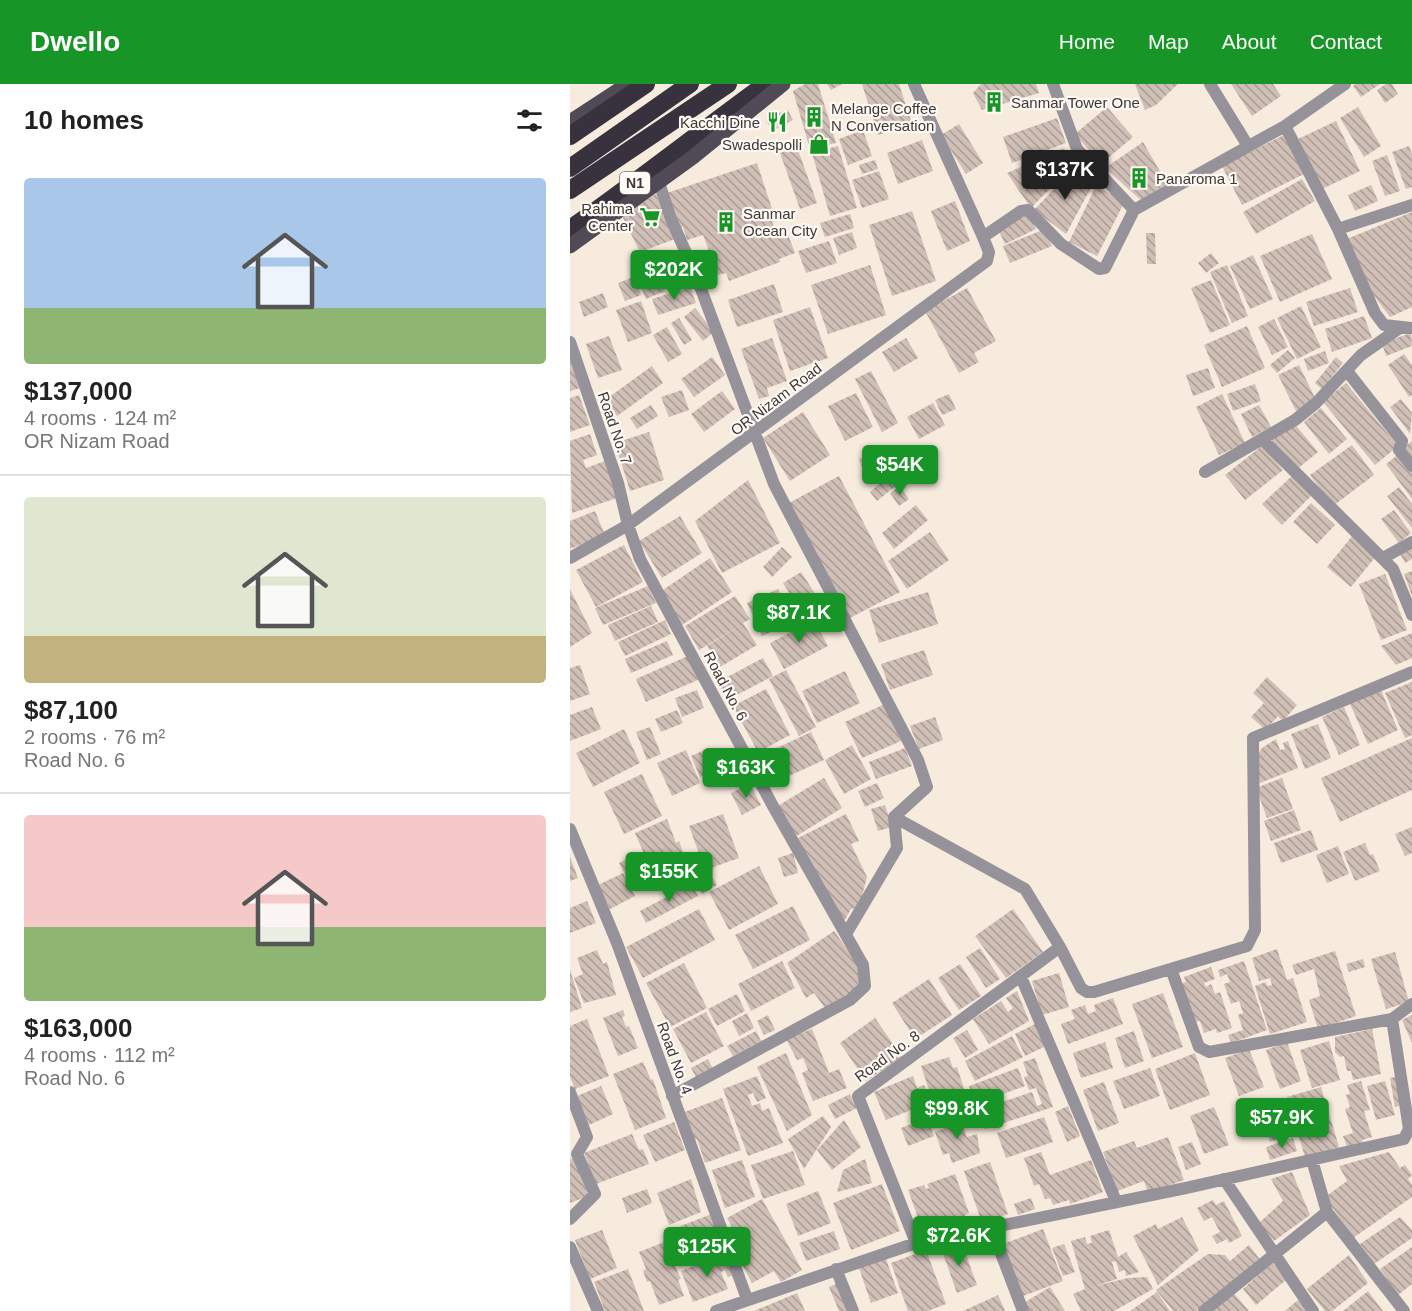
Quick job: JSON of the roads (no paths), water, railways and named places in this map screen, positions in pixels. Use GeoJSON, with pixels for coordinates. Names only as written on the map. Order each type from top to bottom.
{"type":"FeatureCollection","features":[{"type":"Feature","properties":{"kind":"highway"},"geometry":{"type":"LineString","coordinates":[[570,136],[646,84]]}},
{"type":"Feature","properties":{"kind":"highway"},"geometry":{"type":"LineString","coordinates":[[570,168],[690,84]]}},
{"type":"Feature","properties":{"kind":"highway"},"geometry":{"type":"LineString","coordinates":[[570,190],[728,84]]}},
{"type":"Feature","properties":{"kind":"highway","name":"N1"},"geometry":{"type":"LineString","coordinates":[[570,229],[655,169],[697,134],[766,84]]}},
{"type":"Feature","properties":{"kind":"main road"},"geometry":{"type":"LineString","coordinates":[[570,122],[628,84]]}},
{"type":"Feature","properties":{"kind":"main road"},"geometry":{"type":"LineString","coordinates":[[570,246],[684,164],[783,84]]}},
{"type":"Feature","properties":{"kind":"street"},"geometry":{"type":"LineString","coordinates":[[914,84],[983,237],[1021,211],[1028,210],[1061,244],[1099,268],[1105,268],[1134,210],[1285,126],[1345,84]]}},
{"type":"Feature","properties":{"kind":"street"},"geometry":{"type":"LineString","coordinates":[[1053,84],[1077,149],[1134,210]]}},
{"type":"Feature","properties":{"kind":"street"},"geometry":{"type":"LineString","coordinates":[[1210,84],[1248,146]]}},
{"type":"Feature","properties":{"kind":"street"},"geometry":{"type":"LineString","coordinates":[[1285,126],[1338,229],[1375,313],[1384,325],[1407,328]]}},
{"type":"Feature","properties":{"kind":"street"},"geometry":{"type":"LineString","coordinates":[[655,169],[671,219],[695,273],[774,484],[922,769],[927,787],[894,818]]}},
{"type":"Feature","properties":{"kind":"street"},"geometry":{"type":"LineString","coordinates":[[1338,229],[1412,205]]}},
{"type":"Feature","properties":{"kind":"street","name":"OR Nizam Road"},"geometry":{"type":"LineString","coordinates":[[570,558],[628,525],[754,435],[987,261],[989,252],[983,237]]}},
{"type":"Feature","properties":{"kind":"street"},"geometry":{"type":"LineString","coordinates":[[1205,472],[1263,439],[1316,403],[1361,355],[1407,328]]}},
{"type":"Feature","properties":{"kind":"street","name":"Road No. 7"},"geometry":{"type":"LineString","coordinates":[[570,342],[618,483],[628,525]]}},
{"type":"Feature","properties":{"kind":"street"},"geometry":{"type":"LineString","coordinates":[[1347,370],[1401,441],[1399,450],[1412,466]]}},
{"type":"Feature","properties":{"kind":"street"},"geometry":{"type":"LineString","coordinates":[[1263,439],[1393,569],[1412,615]]}},
{"type":"Feature","properties":{"kind":"street","name":"Road No. 6"},"geometry":{"type":"LineString","coordinates":[[628,525],[640,559],[863,965],[865,986],[850,1000],[672,1096]]}},
{"type":"Feature","properties":{"kind":"street"},"geometry":{"type":"LineString","coordinates":[[1383,558],[1412,542]]}},
{"type":"Feature","properties":{"kind":"street"},"geometry":{"type":"LineString","coordinates":[[894,818],[1025,889],[1060,947],[1081,988],[1087,992],[1171,969],[1247,946],[1253,939],[1253,738],[1412,672]]}},
{"type":"Feature","properties":{"kind":"street"},"geometry":{"type":"LineString","coordinates":[[846,934],[897,848],[894,818]]}},
{"type":"Feature","properties":{"kind":"street","name":"Road No. 4"},"geometry":{"type":"LineString","coordinates":[[570,829],[617,943],[747,1299]]}},
{"type":"Feature","properties":{"kind":"street","name":"Road No. 8"},"geometry":{"type":"LineString","coordinates":[[916,1243],[858,1096],[1060,947]]}},
{"type":"Feature","properties":{"kind":"street"},"geometry":{"type":"LineString","coordinates":[[1171,969],[1199,1047],[1203,1051],[1392,1019],[1412,1004]]}},
{"type":"Feature","properties":{"kind":"street"},"geometry":{"type":"LineString","coordinates":[[1020,976],[1116,1201]]}},
{"type":"Feature","properties":{"kind":"street"},"geometry":{"type":"LineString","coordinates":[[716,1311],[916,1243],[1404,1139],[1408,1135],[1392,1019]]}},
{"type":"Feature","properties":{"kind":"street"},"geometry":{"type":"LineString","coordinates":[[570,1092],[587,1137],[577,1154],[595,1194],[570,1219]]}},
{"type":"Feature","properties":{"kind":"street"},"geometry":{"type":"LineString","coordinates":[[1312,1160],[1327,1212],[1404,1311]]}},
{"type":"Feature","properties":{"kind":"street"},"geometry":{"type":"LineString","coordinates":[[1224,1179],[1313,1311]]}},
{"type":"Feature","properties":{"kind":"street"},"geometry":{"type":"LineString","coordinates":[[1204,1311],[1327,1212]]}},
{"type":"Feature","properties":{"kind":"street"},"geometry":{"type":"LineString","coordinates":[[991,1227],[1023,1311]]}},
{"type":"Feature","properties":{"kind":"street"},"geometry":{"type":"LineString","coordinates":[[570,1247],[598,1311]]}},
{"type":"Feature","properties":{"kind":"street"},"geometry":{"type":"LineString","coordinates":[[836,1269],[853,1311]]}},
{"type":"Feature","properties":{"kind":"place","name":"Sanmar Tower One"},"geometry":{"type":"Point","coordinates":[994,102]}},
{"type":"Feature","properties":{"kind":"place","name":"Melange Coffee N Conversation"},"geometry":{"type":"Point","coordinates":[814,117]}},
{"type":"Feature","properties":{"kind":"place","name":"Kacchi Dine"},"geometry":{"type":"Point","coordinates":[777,122]}},
{"type":"Feature","properties":{"kind":"place","name":"Swadespolli"},"geometry":{"type":"Point","coordinates":[819,144]}},
{"type":"Feature","properties":{"kind":"place","name":"Panaroma 1"},"geometry":{"type":"Point","coordinates":[1139,178]}},
{"type":"Feature","properties":{"kind":"place","name":"Rahima Center"},"geometry":{"type":"Point","coordinates":[650,217]}},
{"type":"Feature","properties":{"kind":"place","name":"Sanmar Ocean City"},"geometry":{"type":"Point","coordinates":[726,222]}}]}
